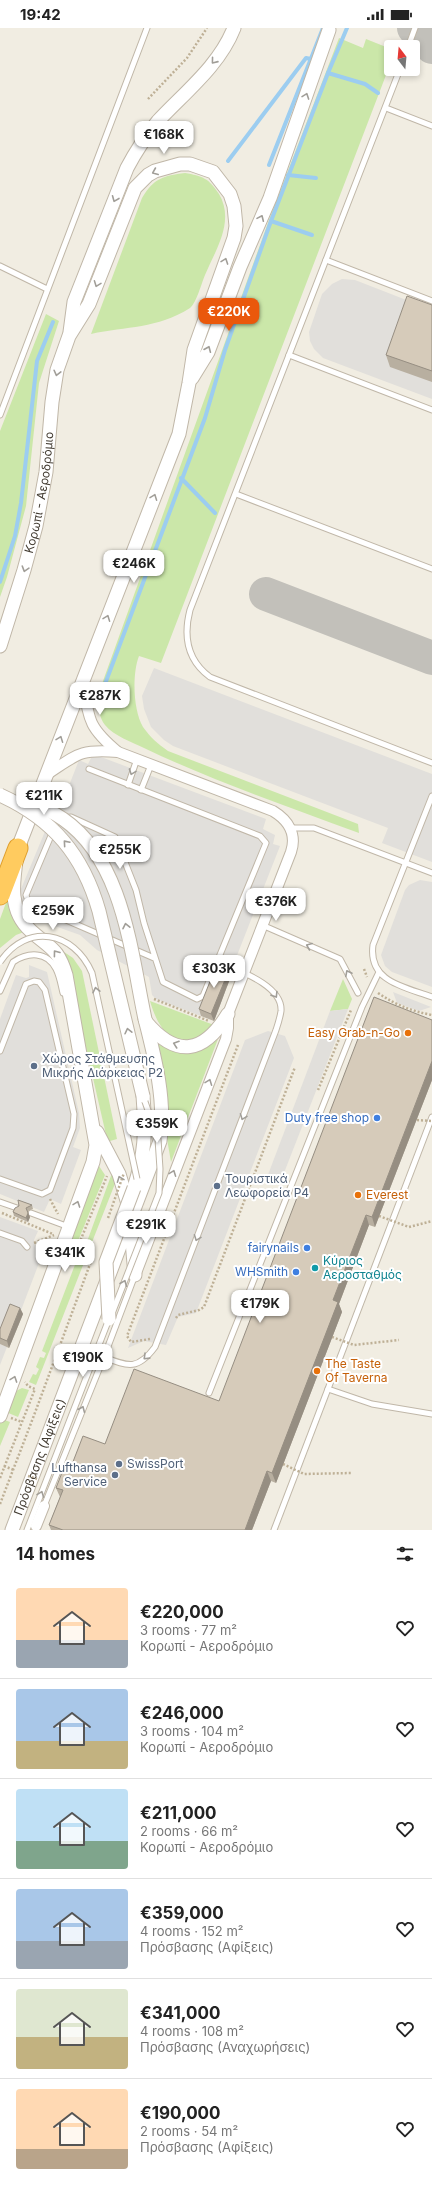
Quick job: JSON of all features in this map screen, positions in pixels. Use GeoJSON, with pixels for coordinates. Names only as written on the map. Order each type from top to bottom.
{"type":"FeatureCollection","features":[{"type":"Feature","properties":{"kind":"highway"},"geometry":{"type":"LineString","coordinates":[[0,895],[18,848]]}},
{"type":"Feature","properties":{"kind":"street"},"geometry":{"type":"LineString","coordinates":[[69,336],[74,302],[127,168],[150,131],[218,56],[234,28]]}},
{"type":"Feature","properties":{"kind":"street"},"geometry":{"type":"LineString","coordinates":[[189,383],[208,352],[240,267],[270,198],[329,30]]}},
{"type":"Feature","properties":{"kind":"street"},"geometry":{"type":"LineString","coordinates":[[0,1416],[93,1162],[96,1145],[94,1125],[66,975],[62,961],[56,951],[46,941],[31,931],[18,913],[15,904],[13,884],[18,848],[179,434],[194,350],[234,238],[236,226],[234,206],[230,194],[213,172],[202,166],[180,164],[164,168],[148,175],[135,188],[89,304],[69,336]]}},
{"type":"Feature","properties":{"kind":"street","name":"Κορωπί - Αεροδρόμιο"},"geometry":{"type":"LineString","coordinates":[[0,646],[36,526],[46,472],[54,384],[69,336]]}},
{"type":"Feature","properties":{"kind":"street"},"geometry":{"type":"LineString","coordinates":[[83,681],[88,716],[98,735],[118,752]]}},
{"type":"Feature","properties":{"kind":"street"},"geometry":{"type":"LineString","coordinates":[[46,775],[84,752],[93,750],[118,752],[273,811],[282,816],[290,828]]}},
{"type":"Feature","properties":{"kind":"street"},"geometry":{"type":"LineString","coordinates":[[0,794],[18,803],[49,826],[70,848],[83,868],[93,888],[100,911],[143,1096],[145,1147],[135,1183],[106,1262],[4,1530]]}},
{"type":"Feature","properties":{"kind":"street","name":"Πρόσβασης (Αφίξεις)"},"geometry":{"type":"LineString","coordinates":[[0,794],[45,809],[64,820],[78,832],[95,852],[111,880],[124,919],[158,1080],[162,1113],[160,1141],[12,1530]]}},
{"type":"Feature","properties":{"kind":"street","name":"Πρόσβασης (Αφίξεις)"},"geometry":{"type":"LineString","coordinates":[[135,1275],[226,1039],[228,1014],[292,847],[292,834],[290,828]]}},
{"type":"Feature","properties":{"kind":"street"},"geometry":{"type":"LineString","coordinates":[[145,1020],[162,1038],[180,1046],[191,1046],[200,1044],[217,1032],[228,1014]]}},
{"type":"Feature","properties":{"kind":"street"},"geometry":{"type":"LineString","coordinates":[[94,1125],[118,1174],[132,1217],[135,1275]]}},
{"type":"Feature","properties":{"kind":"street"},"geometry":{"type":"LineString","coordinates":[[106,1262],[109,1319]]}},
{"type":"Feature","properties":{"kind":"street","name":"Πρόσβασης (Αφίξεις)"},"geometry":{"type":"LineString","coordinates":[[32,1529],[44,1506]]}},
{"type":"Feature","properties":{"kind":"lane"},"geometry":{"type":"LineString","coordinates":[[0,415],[147,28]]}},
{"type":"Feature","properties":{"kind":"lane"},"geometry":{"type":"LineString","coordinates":[[411,40],[415,28]]}},
{"type":"Feature","properties":{"kind":"lane"},"geometry":{"type":"LineString","coordinates":[[397,76],[187,622],[188,649],[197,665],[204,672],[220,682],[432,763]]}},
{"type":"Feature","properties":{"kind":"lane"},"geometry":{"type":"LineString","coordinates":[[386,108],[432,126]]}},
{"type":"Feature","properties":{"kind":"lane"},"geometry":{"type":"LineString","coordinates":[[326,260],[432,301]]}},
{"type":"Feature","properties":{"kind":"lane"},"geometry":{"type":"LineString","coordinates":[[0,266],[47,289]]}},
{"type":"Feature","properties":{"kind":"lane"},"geometry":{"type":"LineString","coordinates":[[289,355],[432,410]]}},
{"type":"Feature","properties":{"kind":"lane"},"geometry":{"type":"LineString","coordinates":[[236,494],[432,568]]}},
{"type":"Feature","properties":{"kind":"lane"},"geometry":{"type":"LineString","coordinates":[[128,785],[137,759]]}},
{"type":"Feature","properties":{"kind":"lane"},"geometry":{"type":"LineString","coordinates":[[141,790],[151,765]]}},
{"type":"Feature","properties":{"kind":"lane"},"geometry":{"type":"LineString","coordinates":[[89,769],[260,836],[265,840],[265,846],[218,961],[203,996],[197,999],[166,986],[163,982],[154,958],[136,890],[115,837],[71,817],[58,819],[26,895],[29,904],[154,958]]}},
{"type":"Feature","properties":{"kind":"lane"},"geometry":{"type":"LineString","coordinates":[[432,796],[373,945],[372,959],[379,972],[388,980],[432,997]]}},
{"type":"Feature","properties":{"kind":"lane"},"geometry":{"type":"LineString","coordinates":[[290,828],[314,828],[432,873]]}},
{"type":"Feature","properties":{"kind":"lane"},"geometry":{"type":"LineString","coordinates":[[262,925],[340,959],[358,993]]}},
{"type":"Feature","properties":{"kind":"lane"},"geometry":{"type":"LineString","coordinates":[[0,962],[10,950],[22,941],[36,937],[47,937],[69,943],[82,954],[87,962],[92,973],[135,1183]]}},
{"type":"Feature","properties":{"kind":"lane"},"geometry":{"type":"LineString","coordinates":[[0,991],[13,962],[31,954],[42,956],[56,968],[73,1017]]}},
{"type":"Feature","properties":{"kind":"lane"},"geometry":{"type":"LineString","coordinates":[[104,1357],[118,1364],[134,1365],[148,1356],[157,1343],[278,1024],[281,1011],[275,994],[265,985],[218,961]]}},
{"type":"Feature","properties":{"kind":"lane"},"geometry":{"type":"LineString","coordinates":[[209,1393],[362,1007],[379,972]]}},
{"type":"Feature","properties":{"kind":"lane"},"geometry":{"type":"LineString","coordinates":[[0,1051],[26,984],[34,981],[39,982],[45,990],[65,1073],[74,1114],[73,1128],[50,1190],[46,1193],[42,1194],[0,1179]]}},
{"type":"Feature","properties":{"kind":"lane"},"geometry":{"type":"LineString","coordinates":[[32,1529],[109,1319],[159,1193],[160,1169],[158,1139],[143,1096]]}},
{"type":"Feature","properties":{"kind":"lane"},"geometry":{"type":"LineString","coordinates":[[274,1530],[432,1117]]}},
{"type":"Feature","properties":{"kind":"lane"},"geometry":{"type":"LineString","coordinates":[[0,1202],[17,1208]]}},
{"type":"Feature","properties":{"kind":"lane"},"geometry":{"type":"LineString","coordinates":[[31,1213],[69,1227]]}},
{"type":"Feature","properties":{"kind":"lane"},"geometry":{"type":"LineString","coordinates":[[0,1233],[22,1241],[27,1247]]}},
{"type":"Feature","properties":{"kind":"lane","name":"Πρόσβασης (Αφίξεις)"},"geometry":{"type":"LineString","coordinates":[[44,1506],[104,1357],[135,1275]]}},
{"type":"Feature","properties":{"kind":"lane"},"geometry":{"type":"LineString","coordinates":[[328,1389],[372,1404],[432,1414]]}},
{"type":"Feature","properties":{"kind":"path"},"geometry":{"type":"LineString","coordinates":[[148,99],[187,58],[208,28]]}},
{"type":"Feature","properties":{"kind":"path"},"geometry":{"type":"LineString","coordinates":[[364,969],[368,980]]}},
{"type":"Feature","properties":{"kind":"path"},"geometry":{"type":"LineString","coordinates":[[378,993],[397,1006],[420,1014],[432,1015]]}},
{"type":"Feature","properties":{"kind":"path"},"geometry":{"type":"LineString","coordinates":[[157,1343],[146,1338],[131,1342],[128,1336],[238,1045]]}},
{"type":"Feature","properties":{"kind":"path"},"geometry":{"type":"LineString","coordinates":[[173,1325],[178,1315],[199,1310],[204,1307],[295,1067]]}},
{"type":"Feature","properties":{"kind":"path"},"geometry":{"type":"LineString","coordinates":[[417,1120],[432,1121]]}},
{"type":"Feature","properties":{"kind":"path"},"geometry":{"type":"LineString","coordinates":[[75,1252],[108,1174],[107,1170]]}},
{"type":"Feature","properties":{"kind":"path"},"geometry":{"type":"LineString","coordinates":[[105,1225],[124,1173]]}},
{"type":"Feature","properties":{"kind":"path"},"geometry":{"type":"LineString","coordinates":[[0,1212],[54,1235],[27,1247]]}},
{"type":"Feature","properties":{"kind":"path"},"geometry":{"type":"LineString","coordinates":[[379,1216],[409,1227],[432,1221]]}},
{"type":"Feature","properties":{"kind":"path"},"geometry":{"type":"LineString","coordinates":[[0,1504],[94,1255]]}},
{"type":"Feature","properties":{"kind":"path"},"geometry":{"type":"LineString","coordinates":[[332,1338],[354,1345],[399,1340]]}},
{"type":"Feature","properties":{"kind":"path"},"geometry":{"type":"LineString","coordinates":[[0,1478],[34,1389],[28,1386],[25,1380]]}},
{"type":"Feature","properties":{"kind":"path"},"geometry":{"type":"LineString","coordinates":[[283,1464],[304,1474],[352,1474]]}},
{"type":"Feature","properties":{"kind":"path"},"geometry":{"type":"LineString","coordinates":[[4,1466],[13,1470]]}},
{"type":"Feature","properties":{"kind":"path"},"geometry":{"type":"LineString","coordinates":[[28,1476],[36,1479]]}},
{"type":"Feature","properties":{"kind":"green space"},"geometry":{"type":"Polygon","coordinates":[[[339,38],[363,48],[366,39],[384,46],[384,76],[386,76],[161,663],[139,656],[135,672],[135,702],[140,720],[148,734],[161,746],[168,751],[358,824],[359,833],[223,782],[170,760],[123,738],[105,725],[99,709],[100,692],[103,681],[269,220],[339,38]]]}},
{"type":"Feature","properties":{"kind":"green space"},"geometry":{"type":"Polygon","coordinates":[[[185,173],[201,177],[212,184],[219,194],[225,214],[225,225],[222,235],[199,293],[192,306],[178,315],[166,320],[142,326],[91,334],[142,198],[146,191],[160,179],[171,175],[185,173]]]}},
{"type":"Feature","properties":{"kind":"green space"},"geometry":{"type":"Polygon","coordinates":[[[46,314],[59,321],[39,383],[26,506],[7,577],[0,597],[0,431],[46,314]]]}},
{"type":"Feature","properties":{"kind":"green space"},"geometry":{"type":"Polygon","coordinates":[[[7,900],[13,914],[24,932],[16,935],[0,948],[0,919],[7,900]]]}},
{"type":"Feature","properties":{"kind":"green space"},"geometry":{"type":"Polygon","coordinates":[[[64,952],[73,958],[82,971],[117,1139],[110,1141],[107,1139],[64,952]]]}},
{"type":"Feature","properties":{"kind":"green space"},"geometry":{"type":"Polygon","coordinates":[[[343,979],[352,999],[348,1009],[330,1011],[343,979]]]}},
{"type":"Feature","properties":{"kind":"green space"},"geometry":{"type":"Polygon","coordinates":[[[150,1001],[214,1025],[197,1039],[187,1041],[171,1037],[160,1025],[150,1001]]]}},
{"type":"Feature","properties":{"kind":"green space"},"geometry":{"type":"Polygon","coordinates":[[[218,1039],[171,1162],[167,1139],[167,1113],[155,1042],[164,1047],[180,1052],[195,1052],[210,1045],[218,1039]]]}},
{"type":"Feature","properties":{"kind":"green space"},"geometry":{"type":"Polygon","coordinates":[[[99,1166],[105,1175],[78,1241],[70,1239],[99,1166]]]}},
{"type":"Feature","properties":{"kind":"green space"},"geometry":{"type":"Polygon","coordinates":[[[112,1173],[116,1181],[36,1385],[29,1382],[33,1374],[36,1375],[39,1369],[36,1367],[40,1357],[44,1358],[46,1353],[42,1351],[81,1249],[84,1250],[112,1173]]]}},
{"type":"Feature","properties":{"kind":"green space"},"geometry":{"type":"Polygon","coordinates":[[[22,1388],[29,1390],[18,1417],[6,1412],[12,1393],[22,1388]]]}},
{"type":"Feature","properties":{"kind":"green space"},"geometry":{"type":"Polygon","coordinates":[[[2,1419],[10,1422],[0,1446],[0,1424],[2,1419]]]}},
{"type":"Feature","properties":{"kind":"shaded area"},"geometry":{"type":"Polygon","coordinates":[[[342,279],[355,280],[432,310],[432,399],[323,358],[314,349],[310,341],[309,332],[322,294],[332,284],[342,279]]]}},
{"type":"Feature","properties":{"kind":"shaded area"},"geometry":{"type":"Polygon","coordinates":[[[154,668],[432,774],[432,862],[382,843],[388,828],[173,746],[164,740],[151,727],[144,709],[142,696],[154,668]]]}},
{"type":"Feature","properties":{"kind":"shaded area"},"geometry":{"type":"Polygon","coordinates":[[[93,754],[266,819],[263,829],[275,835],[273,844],[280,846],[236,958],[227,955],[201,1016],[156,999],[152,995],[149,977],[97,950],[80,935],[49,924],[26,909],[22,904],[21,889],[56,805],[61,806],[79,760],[88,764],[93,754]]]}},
{"type":"Feature","properties":{"kind":"shaded area"},"geometry":{"type":"Polygon","coordinates":[[[420,880],[432,882],[432,987],[392,972],[385,966],[381,955],[405,890],[409,885],[420,880]]]}},
{"type":"Feature","properties":{"kind":"shaded area","name":"Χώρος Στάθμευσης Μικρής Διάρκειας P2"},"geometry":{"type":"Polygon","coordinates":[[[29,965],[47,972],[79,1113],[80,1128],[73,1147],[81,1150],[61,1204],[50,1199],[44,1212],[0,1194],[0,1019],[16,975],[26,978],[29,977],[29,965]]]}},
{"type":"Feature","properties":{"kind":"shaded area"},"geometry":{"type":"Polygon","coordinates":[[[393,992],[431,1007],[419,1011],[397,1003],[393,992]]]}},
{"type":"Feature","properties":{"kind":"shaded area"},"geometry":{"type":"Polygon","coordinates":[[[348,1009],[282,1178],[266,1180],[330,1011],[348,1009]]]}},
{"type":"Feature","properties":{"kind":"shaded area","name":"Τουριστικά Λεωφορεία P4"},"geometry":{"type":"Polygon","coordinates":[[[268,1031],[285,1036],[294,1058],[196,1313],[178,1317],[166,1345],[144,1341],[128,1348],[245,1040],[268,1031]]]}},
{"type":"Feature","properties":{"kind":"shaded area"},"geometry":{"type":"Polygon","coordinates":[[[0,1217],[38,1231],[34,1240],[35,1246],[44,1250],[20,1313],[0,1342],[0,1217]]]}},
{"type":"Feature","properties":{"kind":"shaded area"},"geometry":{"type":"Polygon","coordinates":[[[0,1344],[7,1347],[0,1365],[0,1344]]]}},
{"type":"Feature","properties":{"kind":"building"},"geometry":{"type":"Polygon","coordinates":[[[407,296],[432,305],[432,371],[386,355],[407,296]]]}},
{"type":"Feature","properties":{"kind":"building"},"geometry":{"type":"Polygon","coordinates":[[[217,964],[229,970],[211,1014],[199,1009],[217,964]]]}},
{"type":"Feature","properties":{"kind":"building","name":"Κύριος Αεροσταθμός"},"geometry":{"type":"Polygon","coordinates":[[[374,997],[432,1020],[432,1061],[372,1217],[366,1215],[333,1300],[338,1302],[272,1473],[267,1471],[245,1530],[63,1530],[49,1525],[63,1490],[56,1488],[63,1470],[69,1472],[83,1436],[105,1444],[134,1369],[219,1401],[374,997]]]}},
{"type":"Feature","properties":{"kind":"building"},"geometry":{"type":"Polygon","coordinates":[[[18,1200],[32,1205],[26,1208],[28,1213],[26,1218],[13,1212],[15,1208],[19,1206],[18,1200]]]}},
{"type":"Feature","properties":{"kind":"building"},"geometry":{"type":"Polygon","coordinates":[[[10,1304],[20,1308],[7,1341],[0,1338],[0,1329],[10,1304]]]}},
{"type":"Feature","properties":{"kind":"waterway"},"geometry":{"type":"LineString","coordinates":[[269,165],[323,28]]}},
{"type":"Feature","properties":{"kind":"waterway"},"geometry":{"type":"LineString","coordinates":[[328,73],[347,28]]}},
{"type":"Feature","properties":{"kind":"waterway"},"geometry":{"type":"LineString","coordinates":[[228,161],[306,58],[311,59]]}},
{"type":"Feature","properties":{"kind":"waterway"},"geometry":{"type":"LineString","coordinates":[[105,684],[205,418],[225,350],[271,221],[328,73],[365,84],[378,93]]}},
{"type":"Feature","properties":{"kind":"waterway"},"geometry":{"type":"LineString","coordinates":[[288,175],[316,178]]}},
{"type":"Feature","properties":{"kind":"waterway"},"geometry":{"type":"LineString","coordinates":[[271,221],[312,235]]}},
{"type":"Feature","properties":{"kind":"waterway"},"geometry":{"type":"LineString","coordinates":[[0,582],[15,536],[21,503],[37,361],[53,322]]}},
{"type":"Feature","properties":{"kind":"waterway"},"geometry":{"type":"LineString","coordinates":[[181,478],[215,513]]}},
{"type":"Feature","properties":{"kind":"taxiway"},"geometry":{"type":"LineString","coordinates":[[414,28],[432,47]]}},
{"type":"Feature","properties":{"kind":"taxiway"},"geometry":{"type":"LineString","coordinates":[[266,594],[432,658]]}},
{"type":"Feature","properties":{"kind":"place","name":"Easy Grab-n-Go"},"geometry":{"type":"Point","coordinates":[408,1033]}},
{"type":"Feature","properties":{"kind":"place","name":"Χώρος Στάθμευσης Μικρής Διάρκειας P2"},"geometry":{"type":"Point","coordinates":[34,1066]}},
{"type":"Feature","properties":{"kind":"place","name":"Duty free shop"},"geometry":{"type":"Point","coordinates":[377,1118]}},
{"type":"Feature","properties":{"kind":"place","name":"Τουριστικά Λεωφορεία P4"},"geometry":{"type":"Point","coordinates":[217,1186]}},
{"type":"Feature","properties":{"kind":"place","name":"Everest"},"geometry":{"type":"Point","coordinates":[358,1195]}},
{"type":"Feature","properties":{"kind":"place","name":"fairynails"},"geometry":{"type":"Point","coordinates":[307,1248]}},
{"type":"Feature","properties":{"kind":"place","name":"Κύριος Αεροσταθμός"},"geometry":{"type":"Point","coordinates":[315,1268]}},
{"type":"Feature","properties":{"kind":"place","name":"WHSmith"},"geometry":{"type":"Point","coordinates":[296,1272]}},
{"type":"Feature","properties":{"kind":"place","name":"The Taste Of Taverna"},"geometry":{"type":"Point","coordinates":[317,1371]}},
{"type":"Feature","properties":{"kind":"place","name":"SwissPort"},"geometry":{"type":"Point","coordinates":[119,1464]}},
{"type":"Feature","properties":{"kind":"place","name":"Lufthansa Service"},"geometry":{"type":"Point","coordinates":[115,1475]}}]}
